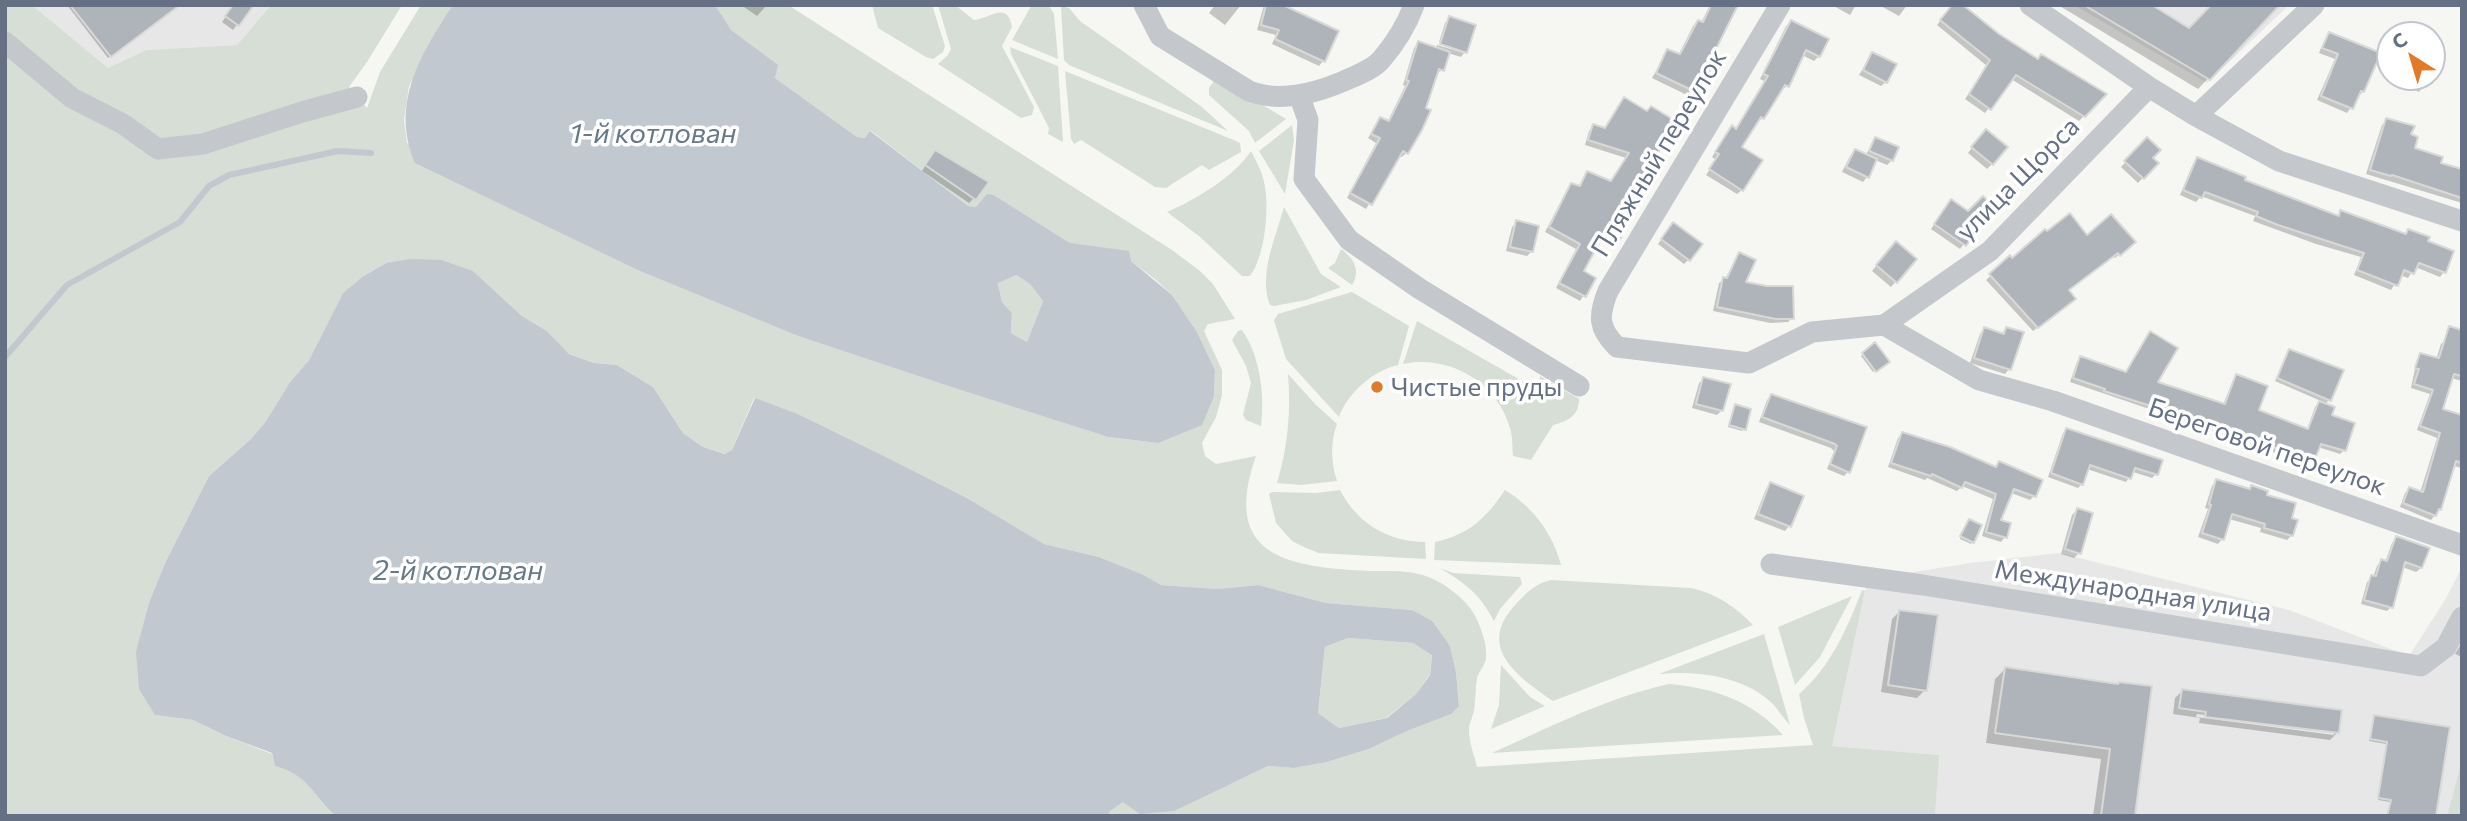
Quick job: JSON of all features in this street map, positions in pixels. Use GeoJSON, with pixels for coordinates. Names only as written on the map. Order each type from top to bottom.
{"type":"FeatureCollection","features":[{"type":"Feature","properties":{"kind":"street"},"geometry":{"type":"LineString","coordinates":[[1144,5],[1160,36],[1249,91],[1268,96],[1308,93],[1347,80],[1379,62],[1410,17],[1414,5]]}},
{"type":"Feature","properties":{"kind":"street","name":"Пляжный переулок"},"geometry":{"type":"LineString","coordinates":[[1605,335],[1601,320],[1608,291],[1780,5]]}},
{"type":"Feature","properties":{"kind":"street"},"geometry":{"type":"LineString","coordinates":[[2031,5],[2196,117],[2279,161],[2462,221]]}},
{"type":"Feature","properties":{"kind":"street"},"geometry":{"type":"LineString","coordinates":[[2196,117],[2314,5]]}},
{"type":"Feature","properties":{"kind":"street"},"geometry":{"type":"LineString","coordinates":[[5,42],[72,98],[123,124],[158,149],[203,144],[357,97]]}},
{"type":"Feature","properties":{"kind":"street","name":"улица Щорса"},"geometry":{"type":"LineString","coordinates":[[1605,335],[1617,347],[1749,363],[1812,332],[1884,325],[1990,251],[2149,87]]}},
{"type":"Feature","properties":{"kind":"street"},"geometry":{"type":"LineString","coordinates":[[1308,93],[1304,179],[1349,240],[1420,289],[1579,386]]}},
{"type":"Feature","properties":{"kind":"street","name":"Береговой переулок"},"geometry":{"type":"LineString","coordinates":[[1884,325],[1979,380],[2053,401],[2462,545]]}},
{"type":"Feature","properties":{"kind":"street","name":"Международная улица"},"geometry":{"type":"LineString","coordinates":[[1770,564],[1923,585],[2421,666],[2446,647],[2462,617]]}},
{"type":"Feature","properties":{"kind":"shaded area"},"geometry":{"type":"Polygon","coordinates":[[[5,5],[32,5],[108,68],[146,50],[237,45],[271,5],[402,5],[349,87],[367,108],[380,72],[421,5],[453,5],[409,86],[404,120],[407,143],[801,337],[1108,437],[1158,443],[1214,396],[1215,370],[1197,332],[1172,295],[1156,280],[1131,261],[1070,243],[994,195],[976,207],[968,206],[871,131],[865,138],[857,137],[775,78],[777,65],[730,30],[715,5],[788,5],[1172,250],[1213,284],[1235,319],[1208,324],[1204,331],[1222,370],[1222,395],[1216,417],[1202,443],[1205,456],[1216,464],[1256,456],[1247,490],[1247,516],[1255,536],[1269,550],[1289,560],[1313,566],[1423,575],[1443,584],[1465,603],[1480,625],[1486,653],[1477,678],[1469,728],[1477,767],[1813,745],[1799,694],[1829,659],[1862,590],[1865,591],[1832,746],[1939,755],[1935,816],[1109,816],[1109,812],[1123,802],[1230,784],[1268,766],[1294,768],[1327,762],[1369,749],[1459,706],[1450,646],[1412,610],[1326,603],[1258,585],[1217,589],[1161,585],[1144,575],[1099,557],[1044,544],[967,498],[882,455],[798,414],[754,398],[732,450],[726,454],[703,447],[683,433],[653,387],[617,365],[594,363],[569,354],[547,331],[522,316],[473,271],[386,263],[362,277],[343,293],[309,360],[290,382],[266,421],[251,439],[209,476],[166,561],[149,604],[136,651],[155,715],[193,720],[272,754],[275,765],[303,780],[336,816],[5,816],[5,5]]]}},
{"type":"Feature","properties":{"kind":"shaded area"},"geometry":{"type":"Polygon","coordinates":[[[32,5],[271,5],[237,45],[146,50],[108,68],[32,5]]]}},
{"type":"Feature","properties":{"kind":"shaded area"},"geometry":{"type":"Polygon","coordinates":[[[872,5],[932,5],[945,46],[943,52],[933,59],[926,57],[878,28],[872,5]]]}},
{"type":"Feature","properties":{"kind":"shaded area"},"geometry":{"type":"Polygon","coordinates":[[[938,5],[955,5],[974,20],[997,13],[1006,14],[1012,27],[1002,46],[1034,107],[1032,115],[1021,118],[938,64],[951,49],[938,5]]]}},
{"type":"Feature","properties":{"kind":"shaded area"},"geometry":{"type":"Polygon","coordinates":[[[2074,5],[2289,5],[2207,83],[2074,5]]]}},
{"type":"Feature","properties":{"kind":"shaded area"},"geometry":{"type":"Polygon","coordinates":[[[1031,6],[1049,6],[1054,14],[1058,59],[1012,40],[1031,6]]]}},
{"type":"Feature","properties":{"kind":"shaded area"},"geometry":{"type":"Polygon","coordinates":[[[1061,6],[1069,8],[1080,21],[1202,107],[1228,131],[1069,65],[1064,60],[1061,6]]]}},
{"type":"Feature","properties":{"kind":"shaded area"},"geometry":{"type":"Polygon","coordinates":[[[1010,47],[1058,66],[1063,142],[1048,134],[1049,128],[1011,54],[1010,47]]]}},
{"type":"Feature","properties":{"kind":"shaded area"},"geometry":{"type":"Polygon","coordinates":[[[1065,71],[1236,141],[1240,143],[1241,152],[1209,170],[1202,165],[1166,188],[1155,187],[1081,140],[1074,144],[1071,139],[1065,71]]]}},
{"type":"Feature","properties":{"kind":"shaded area"},"geometry":{"type":"Polygon","coordinates":[[[1214,81],[1226,83],[1286,119],[1255,143],[1249,131],[1209,95],[1209,88],[1214,81]]]}},
{"type":"Feature","properties":{"kind":"shaded area"},"geometry":{"type":"Polygon","coordinates":[[[1292,125],[1294,140],[1285,194],[1259,151],[1292,125]]]}},
{"type":"Feature","properties":{"kind":"shaded area"},"geometry":{"type":"Polygon","coordinates":[[[1251,151],[1263,178],[1266,217],[1263,244],[1255,267],[1250,276],[1242,276],[1199,236],[1167,212],[1213,187],[1235,170],[1251,151]]]}},
{"type":"Feature","properties":{"kind":"shaded area"},"geometry":{"type":"Polygon","coordinates":[[[1284,207],[1321,274],[1341,287],[1306,300],[1274,306],[1270,305],[1267,293],[1267,269],[1284,207]]]}},
{"type":"Feature","properties":{"kind":"shaded area"},"geometry":{"type":"Polygon","coordinates":[[[1341,249],[1355,265],[1356,275],[1352,285],[1328,268],[1335,263],[1341,249]]]}},
{"type":"Feature","properties":{"kind":"shaded area"},"geometry":{"type":"Polygon","coordinates":[[[1016,275],[1030,284],[1043,301],[1027,342],[1011,333],[1012,313],[1002,302],[998,282],[1016,275]]]}},
{"type":"Feature","properties":{"kind":"shaded area"},"geometry":{"type":"Polygon","coordinates":[[[1352,292],[1409,326],[1398,365],[1379,372],[1362,384],[1348,400],[1339,417],[1286,359],[1274,320],[1278,314],[1352,292]]]}},
{"type":"Feature","properties":{"kind":"shaded area"},"geometry":{"type":"Polygon","coordinates":[[[1417,321],[1538,390],[1540,376],[1579,399],[1575,414],[1553,425],[1531,460],[1513,456],[1511,431],[1504,412],[1483,385],[1469,375],[1437,363],[1403,364],[1417,321]]]}},
{"type":"Feature","properties":{"kind":"shaded area"},"geometry":{"type":"Polygon","coordinates":[[[1242,330],[1253,352],[1260,376],[1261,426],[1246,420],[1243,415],[1251,383],[1246,366],[1232,340],[1238,331],[1242,330]]]}},
{"type":"Feature","properties":{"kind":"shaded area"},"geometry":{"type":"Polygon","coordinates":[[[1288,374],[1337,424],[1332,452],[1337,481],[1301,485],[1277,483],[1288,429],[1288,374]]]}},
{"type":"Feature","properties":{"kind":"shaded area"},"geometry":{"type":"Polygon","coordinates":[[[1340,490],[1355,512],[1375,528],[1398,539],[1425,542],[1426,559],[1319,553],[1292,541],[1276,523],[1269,494],[1272,492],[1316,493],[1340,490]]]}},
{"type":"Feature","properties":{"kind":"shaded area"},"geometry":{"type":"Polygon","coordinates":[[[1505,490],[1540,522],[1553,543],[1561,565],[1434,560],[1435,542],[1458,535],[1476,524],[1505,490]]]}},
{"type":"Feature","properties":{"kind":"shaded area"},"geometry":{"type":"Polygon","coordinates":[[[2059,553],[2289,610],[2409,656],[2445,600],[2462,567],[2462,759],[2447,816],[1935,816],[1938,755],[1832,746],[1869,573],[1889,576],[2059,553]]]}},
{"type":"Feature","properties":{"kind":"shaded area"},"geometry":{"type":"Polygon","coordinates":[[[1440,568],[1453,573],[1520,577],[1522,584],[1500,609],[1494,621],[1471,590],[1440,568]]]}},
{"type":"Feature","properties":{"kind":"shaded area"},"geometry":{"type":"Polygon","coordinates":[[[1551,580],[1691,588],[1725,602],[1753,625],[1553,701],[1515,671],[1500,647],[1504,620],[1528,592],[1551,580]]]}},
{"type":"Feature","properties":{"kind":"shaded area"},"geometry":{"type":"Polygon","coordinates":[[[1852,596],[1820,657],[1795,685],[1778,627],[1852,596]]]}},
{"type":"Feature","properties":{"kind":"shaded area"},"geometry":{"type":"Polygon","coordinates":[[[1764,634],[1790,725],[1762,695],[1734,681],[1704,674],[1659,674],[1764,634]]]}},
{"type":"Feature","properties":{"kind":"shaded area"},"geometry":{"type":"Polygon","coordinates":[[[1348,638],[1413,643],[1432,654],[1430,674],[1416,694],[1386,718],[1339,728],[1318,713],[1325,647],[1348,638]]]}},
{"type":"Feature","properties":{"kind":"shaded area"},"geometry":{"type":"Polygon","coordinates":[[[1501,665],[1530,697],[1545,706],[1491,729],[1499,705],[1501,665]]]}},
{"type":"Feature","properties":{"kind":"shaded area"},"geometry":{"type":"Polygon","coordinates":[[[1669,684],[1702,689],[1732,698],[1759,713],[1783,735],[1492,753],[1601,705],[1669,684]]]}},
{"type":"Feature","properties":{"kind":"shaded area"},"geometry":{"type":"Polygon","coordinates":[[[2462,759],[2462,816],[2447,816],[2462,759]]]}},
{"type":"Feature","properties":{"kind":"water","name":"1-й котлован"},"geometry":{"type":"Polygon","coordinates":[[[453,5],[715,5],[731,30],[778,65],[775,78],[857,137],[865,138],[870,131],[968,206],[976,207],[987,194],[994,195],[1070,243],[1129,251],[1131,261],[1172,295],[1197,332],[1215,370],[1214,396],[1202,425],[1158,443],[1108,437],[801,337],[638,270],[415,163],[408,141],[407,100],[420,61],[453,5]],[[1016,275],[998,283],[1002,302],[1012,313],[1011,333],[1027,342],[1043,301],[1030,284],[1016,275]]]}},
{"type":"Feature","properties":{"kind":"water","name":"2-й котлован"},"geometry":{"type":"Polygon","coordinates":[[[410,259],[441,260],[473,271],[522,316],[547,331],[569,354],[594,363],[617,365],[653,387],[683,433],[703,447],[725,454],[732,450],[755,398],[798,414],[882,455],[967,498],[1044,544],[1099,557],[1144,575],[1161,585],[1217,589],[1258,585],[1326,603],[1412,610],[1432,621],[1450,646],[1459,706],[1451,714],[1369,749],[1327,762],[1294,768],[1268,766],[1174,811],[1140,814],[1123,802],[1109,812],[1109,816],[336,816],[303,780],[275,766],[272,753],[193,720],[155,715],[139,689],[136,651],[149,603],[166,561],[209,476],[251,439],[266,421],[290,382],[309,360],[343,293],[362,277],[386,263],[410,259]],[[1348,638],[1325,647],[1318,713],[1339,728],[1387,718],[1416,694],[1430,675],[1432,655],[1413,643],[1348,638]]]}},
{"type":"Feature","properties":{"kind":"building"},"geometry":{"type":"Polygon","coordinates":[[[70,5],[180,5],[111,57],[70,5]]]}},
{"type":"Feature","properties":{"kind":"building"},"geometry":{"type":"Polygon","coordinates":[[[233,5],[254,5],[239,26],[225,16],[233,5]]]}},
{"type":"Feature","properties":{"kind":"building"},"geometry":{"type":"Polygon","coordinates":[[[1266,5],[1283,5],[1339,31],[1325,62],[1275,39],[1279,30],[1261,25],[1266,5]]]}},
{"type":"Feature","properties":{"kind":"building"},"geometry":{"type":"Polygon","coordinates":[[[1711,5],[1738,5],[1707,67],[1711,69],[1700,94],[1656,73],[1667,49],[1680,54],[1698,20],[1703,22],[1711,5]]]}},
{"type":"Feature","properties":{"kind":"building"},"geometry":{"type":"Polygon","coordinates":[[[1952,5],[1963,5],[1999,34],[2038,59],[2041,54],[2107,94],[2085,117],[2016,75],[1991,110],[1969,94],[1990,60],[1940,20],[1952,5]]]}},
{"type":"Feature","properties":{"kind":"building"},"geometry":{"type":"Polygon","coordinates":[[[2084,5],[2152,5],[2189,28],[2211,5],[2280,5],[2210,80],[2084,5]]]}},
{"type":"Feature","properties":{"kind":"building"},"geometry":{"type":"Polygon","coordinates":[[[1449,16],[1476,25],[1467,53],[1440,44],[1449,16]]]}},
{"type":"Feature","properties":{"kind":"building"},"geometry":{"type":"Polygon","coordinates":[[[1791,20],[1829,39],[1820,57],[1806,50],[1789,87],[1785,85],[1764,119],[1761,117],[1742,147],[1763,160],[1743,191],[1709,169],[1719,154],[1715,152],[1732,125],[1736,129],[1768,76],[1763,74],[1791,20]]]}},
{"type":"Feature","properties":{"kind":"building"},"geometry":{"type":"Polygon","coordinates":[[[2329,32],[2376,51],[2376,64],[2353,109],[2321,96],[2338,54],[2322,48],[2329,32]]]}},
{"type":"Feature","properties":{"kind":"building"},"geometry":{"type":"Polygon","coordinates":[[[1418,41],[1450,52],[1444,71],[1439,69],[1426,108],[1431,110],[1422,130],[1408,154],[1403,151],[1372,205],[1350,193],[1380,138],[1371,134],[1380,117],[1389,121],[1409,81],[1406,80],[1418,41]]]}},
{"type":"Feature","properties":{"kind":"building"},"geometry":{"type":"Polygon","coordinates":[[[1872,52],[1897,64],[1887,83],[1863,70],[1872,52]]]}},
{"type":"Feature","properties":{"kind":"building"},"geometry":{"type":"Polygon","coordinates":[[[1624,97],[1647,111],[1651,106],[1677,122],[1658,153],[1663,156],[1639,194],[1642,195],[1620,240],[1605,232],[1584,271],[1596,278],[1586,297],[1559,283],[1580,244],[1549,227],[1571,183],[1580,186],[1587,171],[1611,181],[1629,153],[1588,140],[1593,124],[1605,128],[1624,97]]]}},
{"type":"Feature","properties":{"kind":"building"},"geometry":{"type":"Polygon","coordinates":[[[2386,118],[2415,126],[2411,134],[2418,137],[2415,148],[2443,157],[2441,163],[2462,169],[2462,198],[2370,170],[2386,118]]]}},
{"type":"Feature","properties":{"kind":"building"},"geometry":{"type":"Polygon","coordinates":[[[1986,129],[2008,147],[1993,165],[1971,147],[1986,129]]]}},
{"type":"Feature","properties":{"kind":"building"},"geometry":{"type":"Polygon","coordinates":[[[1875,137],[1899,147],[1893,161],[1869,151],[1875,137]]]}},
{"type":"Feature","properties":{"kind":"building"},"geometry":{"type":"Polygon","coordinates":[[[2147,137],[2161,150],[2153,158],[2159,163],[2144,179],[2124,161],[2147,137]]]}},
{"type":"Feature","properties":{"kind":"building"},"geometry":{"type":"Polygon","coordinates":[[[1855,149],[1877,159],[1869,178],[1846,167],[1855,149]]]}},
{"type":"Feature","properties":{"kind":"building"},"geometry":{"type":"Polygon","coordinates":[[[935,150],[989,182],[976,200],[925,165],[935,150]]]}},
{"type":"Feature","properties":{"kind":"building"},"geometry":{"type":"Polygon","coordinates":[[[2197,157],[2246,177],[2245,180],[2339,216],[2340,210],[2406,234],[2408,229],[2430,237],[2428,241],[2454,251],[2446,273],[2419,263],[2414,274],[2404,270],[2398,286],[2357,270],[2364,253],[2278,225],[2256,216],[2258,212],[2205,192],[2202,198],[2183,190],[2197,157]]]}},
{"type":"Feature","properties":{"kind":"building"},"geometry":{"type":"Polygon","coordinates":[[[1983,196],[1996,209],[1966,246],[1934,224],[1951,199],[1968,211],[1983,196]]]}},
{"type":"Feature","properties":{"kind":"building"},"geometry":{"type":"Polygon","coordinates":[[[2070,213],[2087,235],[2111,214],[2136,242],[2069,290],[2076,299],[2038,328],[1989,274],[2010,255],[2012,258],[2045,229],[2047,231],[2070,213]]]}},
{"type":"Feature","properties":{"kind":"building"},"geometry":{"type":"Polygon","coordinates":[[[1516,220],[1539,226],[1533,252],[1510,247],[1516,220]]]}},
{"type":"Feature","properties":{"kind":"building"},"geometry":{"type":"Polygon","coordinates":[[[1673,222],[1703,244],[1690,261],[1661,239],[1673,222]]]}},
{"type":"Feature","properties":{"kind":"building"},"geometry":{"type":"Polygon","coordinates":[[[1896,241],[1917,259],[1897,283],[1876,265],[1896,241]]]}},
{"type":"Feature","properties":{"kind":"building"},"geometry":{"type":"Polygon","coordinates":[[[1739,252],[1756,260],[1746,282],[1767,286],[1793,286],[1794,319],[1776,319],[1717,307],[1723,277],[1727,278],[1739,252]]]}},
{"type":"Feature","properties":{"kind":"building"},"geometry":{"type":"Polygon","coordinates":[[[2449,326],[2462,330],[2462,376],[2454,374],[2443,409],[2462,415],[2462,463],[2456,461],[2441,510],[2439,509],[2436,516],[2403,503],[2409,487],[2423,492],[2440,433],[2420,426],[2433,390],[2414,384],[2419,369],[2415,368],[2420,353],[2439,358],[2449,326]]]}},
{"type":"Feature","properties":{"kind":"building"},"geometry":{"type":"Polygon","coordinates":[[[1984,327],[2004,334],[2006,327],[2024,332],[2011,370],[1974,358],[1984,327]]]}},
{"type":"Feature","properties":{"kind":"building"},"geometry":{"type":"Polygon","coordinates":[[[2150,331],[2178,348],[2158,382],[2225,404],[2236,374],[2268,386],[2259,410],[2308,429],[2319,401],[2335,407],[2332,415],[2355,423],[2346,451],[2321,444],[2314,462],[2253,440],[2253,437],[2221,424],[2220,428],[2104,391],[2105,389],[2073,378],[2080,356],[2126,372],[2150,331]]]}},
{"type":"Feature","properties":{"kind":"building"},"geometry":{"type":"Polygon","coordinates":[[[1875,342],[1890,362],[1876,372],[1862,353],[1875,342]]]}},
{"type":"Feature","properties":{"kind":"building"},"geometry":{"type":"Polygon","coordinates":[[[2289,349],[2344,370],[2331,401],[2277,378],[2289,349]]]}},
{"type":"Feature","properties":{"kind":"building"},"geometry":{"type":"Polygon","coordinates":[[[1703,377],[1731,384],[1723,411],[1696,404],[1703,377]]]}},
{"type":"Feature","properties":{"kind":"building"},"geometry":{"type":"Polygon","coordinates":[[[1771,394],[1867,427],[1850,473],[1830,464],[1837,446],[1835,444],[1762,417],[1771,394]]]}},
{"type":"Feature","properties":{"kind":"building"},"geometry":{"type":"Polygon","coordinates":[[[1735,404],[1751,409],[1746,430],[1729,425],[1735,404]]]}},
{"type":"Feature","properties":{"kind":"building"},"geometry":{"type":"Polygon","coordinates":[[[2066,428],[2163,460],[2158,475],[2135,468],[2131,479],[2090,465],[2083,485],[2051,473],[2066,428]]]}},
{"type":"Feature","properties":{"kind":"building"},"geometry":{"type":"Polygon","coordinates":[[[1902,432],[1950,447],[1996,467],[1999,461],[2043,480],[2036,497],[2014,489],[2001,520],[2011,523],[2007,538],[1986,532],[1996,494],[1965,482],[1962,488],[1932,474],[1931,476],[1891,463],[1902,432]]]}},
{"type":"Feature","properties":{"kind":"building"},"geometry":{"type":"Polygon","coordinates":[[[2216,479],[2250,489],[2251,485],[2268,491],[2267,495],[2296,503],[2292,518],[2298,520],[2293,536],[2264,528],[2265,524],[2232,514],[2224,540],[2202,533],[2216,479]]]}},
{"type":"Feature","properties":{"kind":"building"},"geometry":{"type":"Polygon","coordinates":[[[1770,482],[1804,496],[1791,527],[1758,514],[1770,482]]]}},
{"type":"Feature","properties":{"kind":"building"},"geometry":{"type":"Polygon","coordinates":[[[2077,508],[2093,513],[2081,554],[2065,549],[2077,508]]]}},
{"type":"Feature","properties":{"kind":"building"},"geometry":{"type":"Polygon","coordinates":[[[1969,519],[1982,525],[1974,543],[1960,536],[1969,519]]]}},
{"type":"Feature","properties":{"kind":"building"},"geometry":{"type":"Polygon","coordinates":[[[2396,536],[2430,548],[2422,568],[2405,562],[2393,608],[2364,600],[2371,575],[2376,576],[2381,559],[2387,561],[2396,536]]]}},
{"type":"Feature","properties":{"kind":"building"},"geometry":{"type":"Polygon","coordinates":[[[1899,610],[1938,615],[1927,691],[1888,685],[1899,610]]]}},
{"type":"Feature","properties":{"kind":"building"},"geometry":{"type":"Polygon","coordinates":[[[2005,667],[2118,684],[2152,686],[2135,816],[2101,816],[2110,749],[1995,733],[2005,667]]]}},
{"type":"Feature","properties":{"kind":"building"},"geometry":{"type":"Polygon","coordinates":[[[2182,689],[2342,710],[2339,733],[2205,717],[2206,712],[2179,708],[2182,689]]]}},
{"type":"Feature","properties":{"kind":"building"},"geometry":{"type":"Polygon","coordinates":[[[2374,715],[2450,727],[2436,816],[2387,816],[2391,800],[2378,798],[2387,742],[2370,739],[2374,715]]]}},
{"type":"Feature","properties":{"kind":"waterway"},"geometry":{"type":"LineString","coordinates":[[5,357],[67,285],[180,222],[209,186],[229,175],[338,151],[371,153]]}},
{"type":"Feature","properties":{"kind":"place","name":"Чистые пруды"},"geometry":{"type":"Point","coordinates":[1377,387]}}]}
